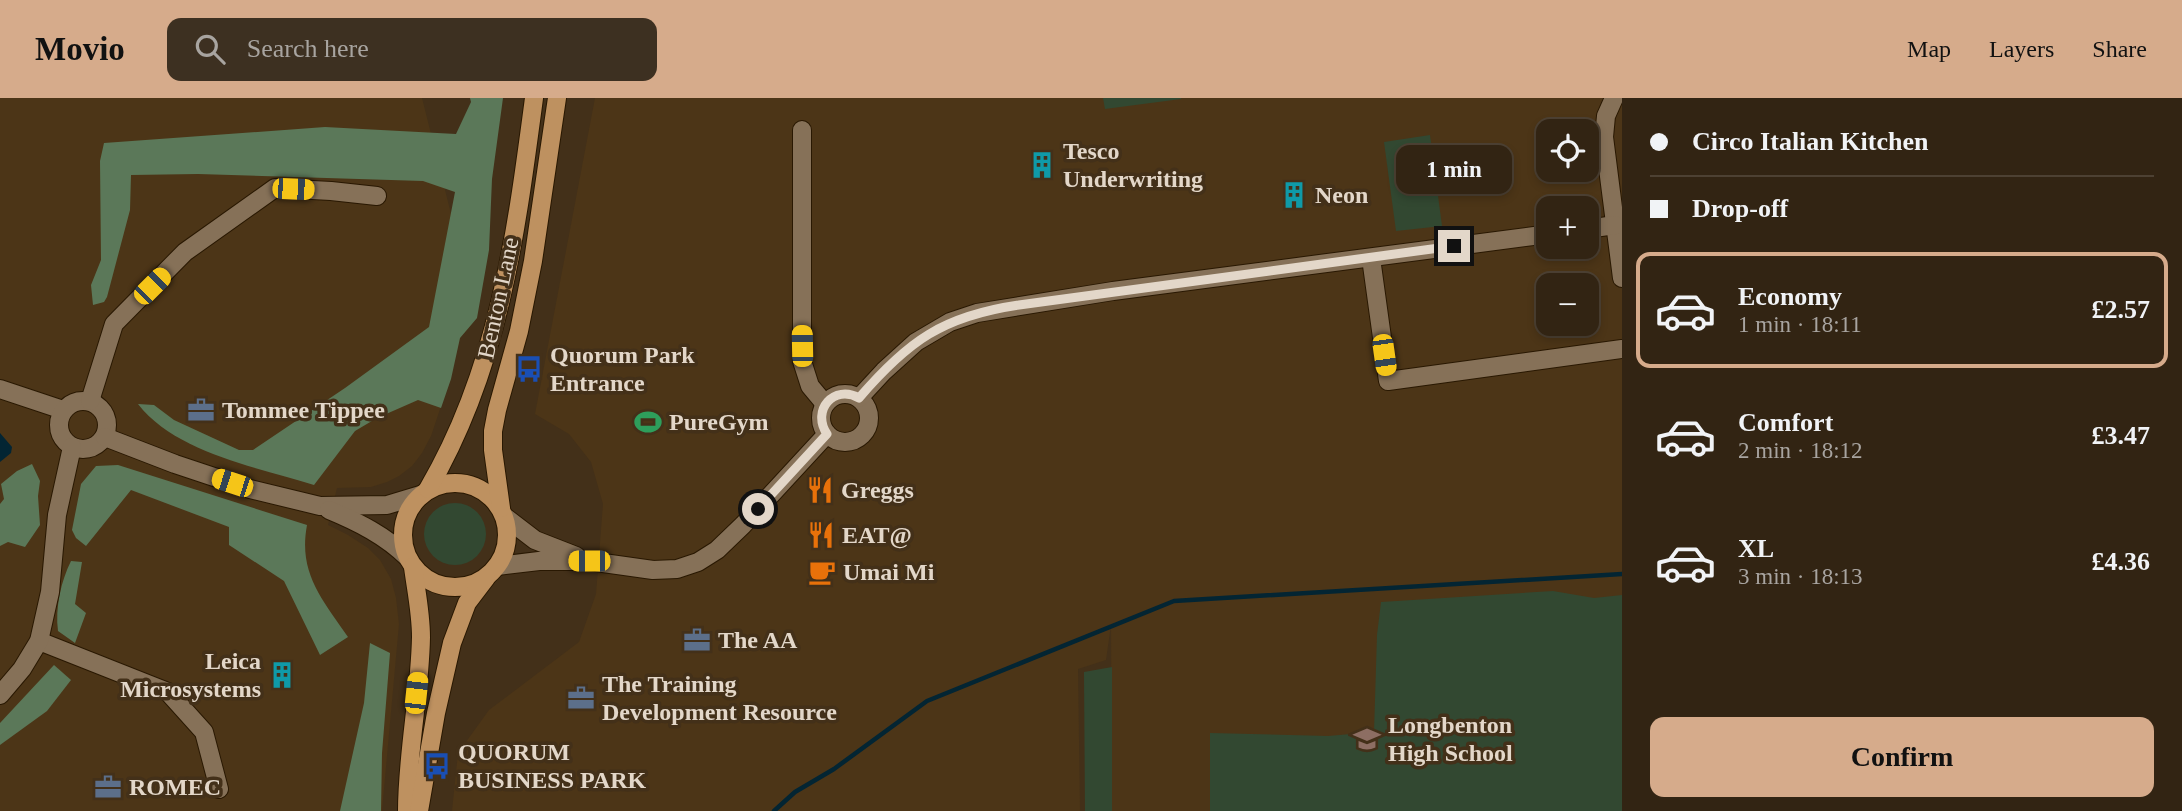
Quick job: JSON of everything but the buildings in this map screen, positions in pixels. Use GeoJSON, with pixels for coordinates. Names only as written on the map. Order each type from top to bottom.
{"type":"FeatureCollection","features":[{"type":"Feature","properties":{"kind":"main road","name":"Benton Lane"},"geometry":{"type":"LineString","coordinates":[[424,492],[448,455],[461,426],[484,365],[500,310],[524,178],[534,98]]}},
{"type":"Feature","properties":{"kind":"main road","name":"Benton Lane"},"geometry":{"type":"LineString","coordinates":[[503,512],[493,450],[494,422],[519,331],[533,261],[557,98]]}},
{"type":"Feature","properties":{"kind":"main road"},"geometry":{"type":"LineString","coordinates":[[407,811],[408,772],[421,640],[418,603],[404,539],[405,522],[410,508],[424,492],[446,483],[466,483],[482,490],[503,512],[508,538],[503,556],[467,603],[452,643],[419,811]]}},
{"type":"Feature","properties":{"kind":"main road"},"geometry":{"type":"LineString","coordinates":[[410,563],[429,580],[445,585],[465,585],[493,571]]}},
{"type":"Feature","properties":{"kind":"street"},"geometry":{"type":"LineString","coordinates":[[1614,98],[1606,116],[1604,136],[1622,278]]}},
{"type":"Feature","properties":{"kind":"street"},"geometry":{"type":"LineString","coordinates":[[802,130],[802,361],[810,386],[825,404]]}},
{"type":"Feature","properties":{"kind":"street"},"geometry":{"type":"LineString","coordinates":[[90,401],[114,324],[196,244],[275,188],[377,196]]}},
{"type":"Feature","properties":{"kind":"street"},"geometry":{"type":"LineString","coordinates":[[1599,227],[1615,225]]}},
{"type":"Feature","properties":{"kind":"street"},"geometry":{"type":"LineString","coordinates":[[859,398],[916,342],[950,322],[977,313],[1113,291],[1536,236]]}},
{"type":"Feature","properties":{"kind":"street"},"geometry":{"type":"LineString","coordinates":[[1371,257],[1388,381],[1622,349]]}},
{"type":"Feature","properties":{"kind":"street"},"geometry":{"type":"LineString","coordinates":[[0,389],[63,410]]}},
{"type":"Feature","properties":{"kind":"street"},"geometry":{"type":"LineString","coordinates":[[842,394],[859,398],[865,404],[869,417],[861,436],[844,442],[827,434],[823,429],[821,416],[825,404],[842,394]]}},
{"type":"Feature","properties":{"kind":"street"},"geometry":{"type":"LineString","coordinates":[[81,400],[99,405],[105,413],[108,429],[105,437],[94,447],[84,449],[72,446],[64,440],[60,431],[63,410],[69,404],[81,400]]}},
{"type":"Feature","properties":{"kind":"street"},"geometry":{"type":"LineString","coordinates":[[493,571],[539,561],[589,561],[653,570],[677,569],[698,562],[717,550],[743,525],[827,434]]}},
{"type":"Feature","properties":{"kind":"street"},"geometry":{"type":"LineString","coordinates":[[105,437],[250,489],[320,506],[386,539],[410,563]]}},
{"type":"Feature","properties":{"kind":"street"},"geometry":{"type":"LineString","coordinates":[[0,695],[22,670],[39,641],[50,592],[57,515],[72,446]]}},
{"type":"Feature","properties":{"kind":"street"},"geometry":{"type":"LineString","coordinates":[[320,506],[387,505],[424,492]]}},
{"type":"Feature","properties":{"kind":"street"},"geometry":{"type":"LineString","coordinates":[[503,512],[535,540],[589,561]]}},
{"type":"Feature","properties":{"kind":"street"},"geometry":{"type":"LineString","coordinates":[[39,641],[168,692],[204,732],[219,789]]}},
{"type":"Feature","properties":{"kind":"shaded area"},"geometry":{"type":"Polygon","coordinates":[[[0,98],[422,98],[477,318],[460,338],[450,379],[431,436],[422,453],[412,466],[387,482],[371,487],[337,488],[328,525],[368,548],[380,560],[391,579],[396,598],[399,624],[382,811],[0,811],[0,98]]]}},
{"type":"Feature","properties":{"kind":"shaded area","name":"QUORUM BUSINESS PARK"},"geometry":{"type":"Polygon","coordinates":[[[595,98],[1622,98],[1622,811],[1112,811],[1111,625],[1106,660],[1078,669],[1080,811],[452,811],[458,753],[489,710],[579,642],[596,594],[603,504],[591,462],[569,434],[535,414],[595,98]]]}},
{"type":"Feature","properties":{"kind":"green space"},"geometry":{"type":"Polygon","coordinates":[[[470,98],[503,98],[492,179],[489,250],[477,318],[460,338],[441,408],[418,400],[355,431],[314,485],[219,456],[174,435],[154,421],[138,404],[154,405],[174,420],[239,450],[253,450],[429,327],[455,192],[423,181],[198,174],[131,175],[130,210],[107,297],[104,302],[93,305],[91,285],[101,260],[100,161],[104,143],[325,127],[456,134],[471,102],[470,98]]]}},
{"type":"Feature","properties":{"kind":"green space"},"geometry":{"type":"Polygon","coordinates":[[[1103,98],[1181,98],[1181,99],[1105,109],[1103,98]]]}},
{"type":"Feature","properties":{"kind":"green space"},"geometry":{"type":"Polygon","coordinates":[[[1430,135],[1442,226],[1396,231],[1384,142],[1430,135]]]}},
{"type":"Feature","properties":{"kind":"green space"},"geometry":{"type":"Polygon","coordinates":[[[32,464],[40,481],[40,525],[25,547],[8,542],[0,546],[0,504],[4,499],[1,484],[17,471],[32,464]]]}},
{"type":"Feature","properties":{"kind":"green space"},"geometry":{"type":"Polygon","coordinates":[[[118,465],[307,525],[305,542],[309,572],[321,598],[348,637],[320,655],[284,581],[229,545],[229,527],[131,490],[86,546],[76,538],[72,530],[81,484],[96,466],[118,465]]]}},
{"type":"Feature","properties":{"kind":"green space"},"geometry":{"type":"Polygon","coordinates":[[[455,503],[467,505],[477,512],[484,522],[484,546],[477,556],[467,563],[455,565],[443,563],[433,556],[426,546],[424,534],[426,522],[433,512],[443,505],[455,503]]]}},
{"type":"Feature","properties":{"kind":"green space"},"geometry":{"type":"Polygon","coordinates":[[[71,561],[82,562],[75,604],[86,613],[75,643],[58,631],[57,622],[64,577],[71,561]]]}},
{"type":"Feature","properties":{"kind":"green space"},"geometry":{"type":"Polygon","coordinates":[[[1553,591],[1594,598],[1622,595],[1622,811],[1210,811],[1210,733],[1328,736],[1374,732],[1377,635],[1381,602],[1553,591]]]}},
{"type":"Feature","properties":{"kind":"green space"},"geometry":{"type":"Polygon","coordinates":[[[370,643],[390,653],[382,753],[381,811],[340,811],[364,703],[370,643]]]}},
{"type":"Feature","properties":{"kind":"green space"},"geometry":{"type":"Polygon","coordinates":[[[54,665],[71,680],[47,711],[0,745],[0,723],[54,665]]]}},
{"type":"Feature","properties":{"kind":"green space"},"geometry":{"type":"Polygon","coordinates":[[[1112,667],[1112,811],[1085,811],[1084,672],[1112,667]]]}},
{"type":"Feature","properties":{"kind":"water"},"geometry":{"type":"Polygon","coordinates":[[[0,433],[12,447],[11,453],[0,462],[0,433]]]}},
{"type":"Feature","properties":{"kind":"waterway"},"geometry":{"type":"LineString","coordinates":[[774,811],[795,792],[834,769],[927,701],[1174,601],[1622,574]]}},
{"type":"Feature","properties":{"kind":"place","name":"Tesco Underwriting"},"geometry":{"type":"Point","coordinates":[1042,165]}},
{"type":"Feature","properties":{"kind":"place","name":"Neon"},"geometry":{"type":"Point","coordinates":[1294,195]}},
{"type":"Feature","properties":{"kind":"place","name":"Quorum Park Entrance"},"geometry":{"type":"Point","coordinates":[529,369]}},
{"type":"Feature","properties":{"kind":"place","name":"Tommee Tippee"},"geometry":{"type":"Point","coordinates":[201,410]}},
{"type":"Feature","properties":{"kind":"place","name":"PureGym"},"geometry":{"type":"Point","coordinates":[648,422]}},
{"type":"Feature","properties":{"kind":"place","name":"Greggs"},"geometry":{"type":"Point","coordinates":[820,490]}},
{"type":"Feature","properties":{"kind":"place","name":"EAT@"},"geometry":{"type":"Point","coordinates":[821,535]}},
{"type":"Feature","properties":{"kind":"place","name":"Umai Mi"},"geometry":{"type":"Point","coordinates":[822,572]}},
{"type":"Feature","properties":{"kind":"place","name":"The AA"},"geometry":{"type":"Point","coordinates":[697,640]}},
{"type":"Feature","properties":{"kind":"place","name":"Leica Microsystems"},"geometry":{"type":"Point","coordinates":[282,675]}},
{"type":"Feature","properties":{"kind":"place","name":"The Training Development Resource"},"geometry":{"type":"Point","coordinates":[581,698]}},
{"type":"Feature","properties":{"kind":"place","name":"Longbenton High School"},"geometry":{"type":"Point","coordinates":[1367,739]}},
{"type":"Feature","properties":{"kind":"place","name":"QUORUM BUSINESS PARK"},"geometry":{"type":"Point","coordinates":[437,766]}},
{"type":"Feature","properties":{"kind":"place","name":"ROMEC"},"geometry":{"type":"Point","coordinates":[108,787]}},
{"type":"Feature","properties":{"kind":"route"},"geometry":{"type":"LineString","coordinates":[[758,509],[827,434],[823,429],[821,416],[830,399],[842,394],[859,398],[916,342],[962,317],[994,309],[1113,291],[1454,246]]}}]}
